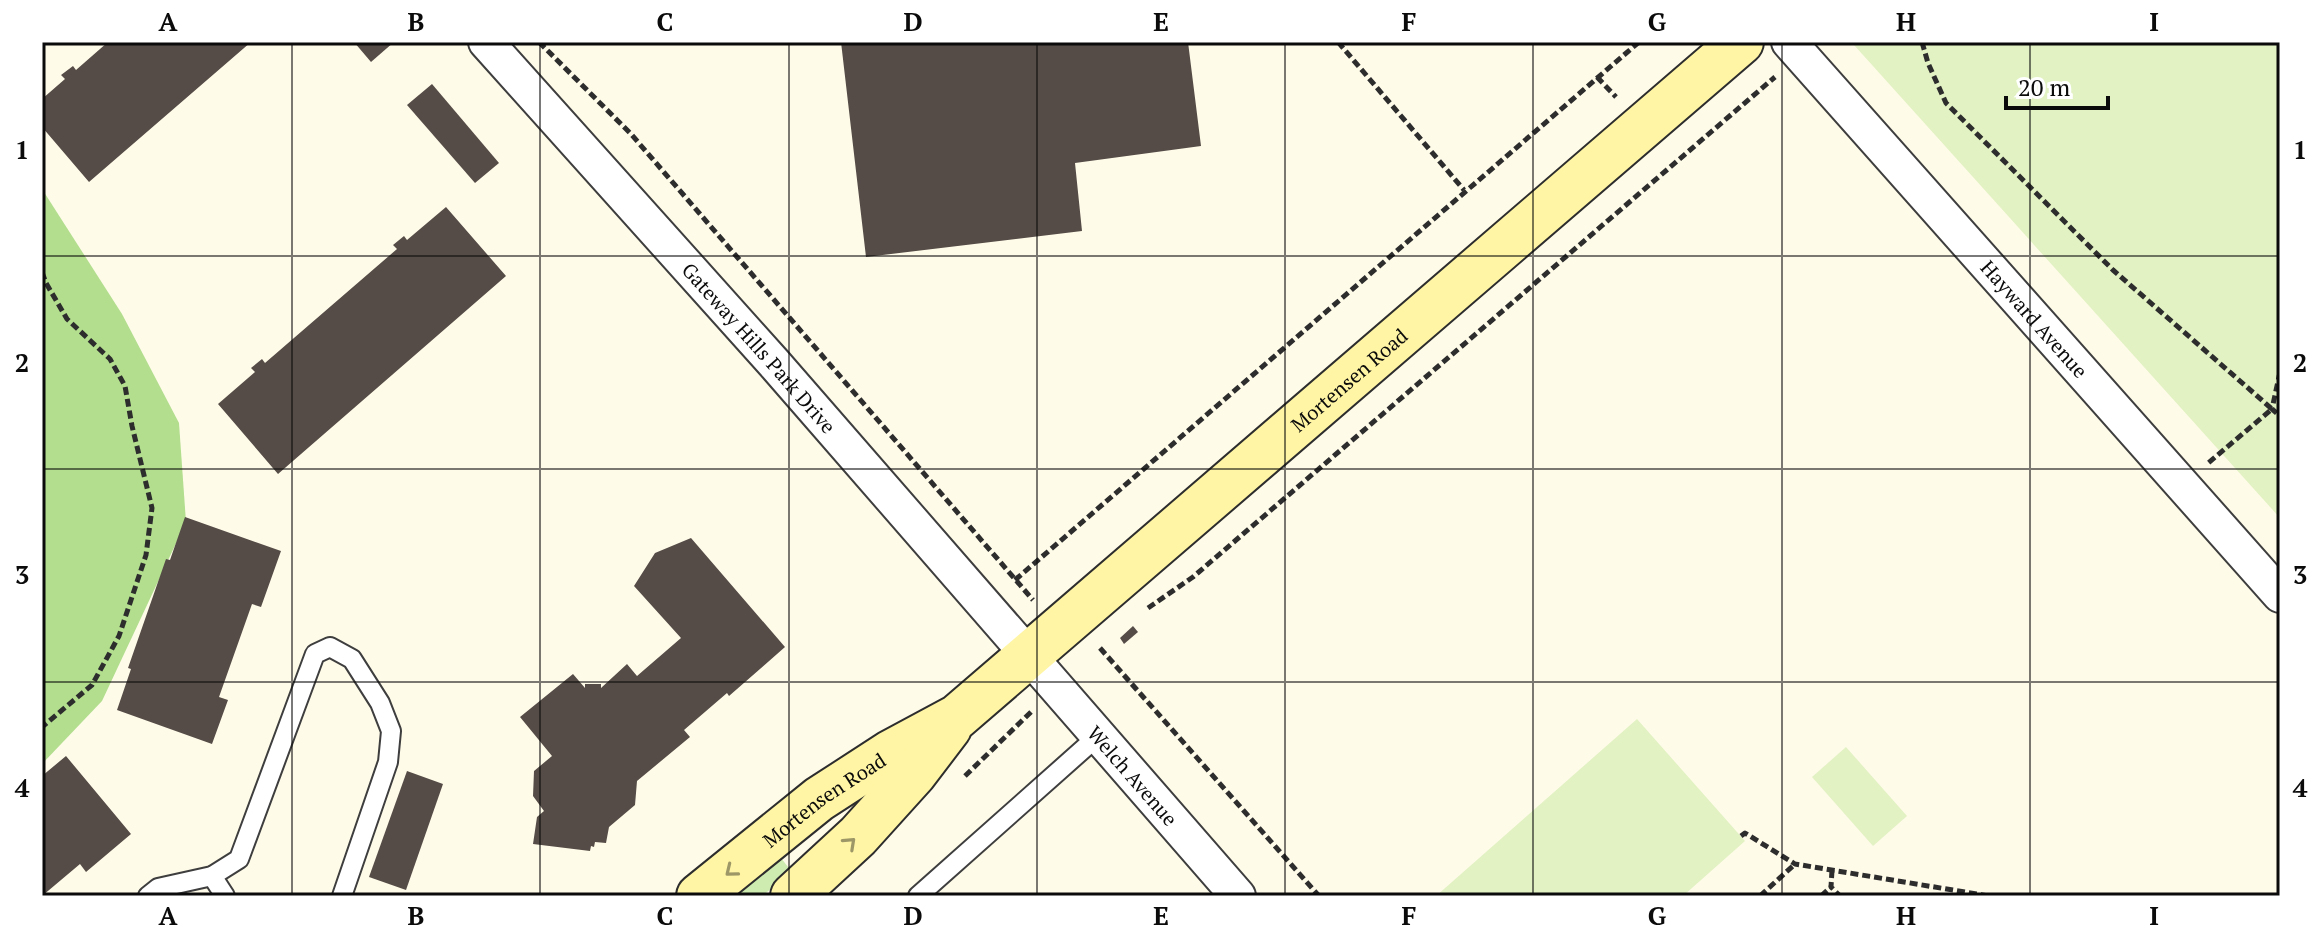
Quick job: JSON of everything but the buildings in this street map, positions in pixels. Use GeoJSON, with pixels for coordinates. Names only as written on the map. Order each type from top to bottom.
{"type":"FeatureCollection","features":[{"type":"Feature","properties":{"kind":"street","name":"Gateway Hills Park Drive"},"geometry":{"type":"LineString","coordinates":[[486,42],[774,363],[1028,656]]}},
{"type":"Feature","properties":{"kind":"street","name":"Mortensen Road"},"geometry":{"type":"LineString","coordinates":[[793,896],[858,836],[914,774],[957,717],[1741,42]]}},
{"type":"Feature","properties":{"kind":"street","name":"Hayward Avenue"},"geometry":{"type":"LineString","coordinates":[[1785,57],[2182,484],[2280,595]]}},
{"type":"Feature","properties":{"kind":"street","name":"Welch Avenue"},"geometry":{"type":"LineString","coordinates":[[1028,656],[1238,896]]}},
{"type":"Feature","properties":{"kind":"street","name":"Mortensen Road"},"geometry":{"type":"LineString","coordinates":[[699,896],[819,799],[890,753],[957,717]]}},
{"type":"Feature","properties":{"kind":"lane"},"geometry":{"type":"LineString","coordinates":[[148,896],[158,888],[212,876],[239,859],[315,654],[330,647],[352,659],[380,703],[391,731],[388,762],[342,896]]}},
{"type":"Feature","properties":{"kind":"lane"},"geometry":{"type":"LineString","coordinates":[[918,896],[1098,736]]}},
{"type":"Feature","properties":{"kind":"lane"},"geometry":{"type":"LineString","coordinates":[[212,876],[226,896]]}},
{"type":"Feature","properties":{"kind":"path"},"geometry":{"type":"LineString","coordinates":[[539,42],[631,134],[1033,600]]}},
{"type":"Feature","properties":{"kind":"path"},"geometry":{"type":"LineString","coordinates":[[1338,42],[1464,190]]}},
{"type":"Feature","properties":{"kind":"path"},"geometry":{"type":"LineString","coordinates":[[1015,580],[1639,42]]}},
{"type":"Feature","properties":{"kind":"path"},"geometry":{"type":"LineString","coordinates":[[1922,42],[1946,103],[2113,270],[2280,416]]}},
{"type":"Feature","properties":{"kind":"path"},"geometry":{"type":"LineString","coordinates":[[1144,610],[1193,577],[1785,57]]}},
{"type":"Feature","properties":{"kind":"path"},"geometry":{"type":"LineString","coordinates":[[1597,77],[1616,97]]}},
{"type":"Feature","properties":{"kind":"path"},"geometry":{"type":"LineString","coordinates":[[42,272],[67,319],[110,359],[125,386],[152,508],[146,555],[119,636],[92,685],[42,727]]}},
{"type":"Feature","properties":{"kind":"path"},"geometry":{"type":"LineString","coordinates":[[2182,484],[2272,409],[2280,372]]}},
{"type":"Feature","properties":{"kind":"path"},"geometry":{"type":"LineString","coordinates":[[1100,648],[1319,896]]}},
{"type":"Feature","properties":{"kind":"path"},"geometry":{"type":"LineString","coordinates":[[1741,836],[1745,833],[1795,864],[1989,896]]}},
{"type":"Feature","properties":{"kind":"path"},"geometry":{"type":"LineString","coordinates":[[1760,896],[1795,864]]}},
{"type":"Feature","properties":{"kind":"path"},"geometry":{"type":"LineString","coordinates":[[1821,896],[1831,887],[1832,870]]}},
{"type":"Feature","properties":{"kind":"path"},"geometry":{"type":"LineString","coordinates":[[1831,887],[1840,896]]}},
{"type":"Feature","properties":{"kind":"green space"},"geometry":{"type":"Polygon","coordinates":[[[1857,42],[2280,42],[2280,518],[1854,45],[1857,42]]]}},
{"type":"Feature","properties":{"kind":"green space"},"geometry":{"type":"Polygon","coordinates":[[[42,189],[122,314],[179,423],[186,522],[102,701],[42,764],[42,189]]]}},
{"type":"Feature","properties":{"kind":"green space"},"geometry":{"type":"Polygon","coordinates":[[[1637,719],[1745,841],[1683,896],[1436,896],[1637,719]]]}},
{"type":"Feature","properties":{"kind":"green space"},"geometry":{"type":"Polygon","coordinates":[[[1846,747],[1907,816],[1873,846],[1812,777],[1846,747]]]}},
{"type":"Feature","properties":{"kind":"green space"},"geometry":{"type":"Polygon","coordinates":[[[781,858],[792,872],[762,896],[736,896],[781,858]]]}}]}
